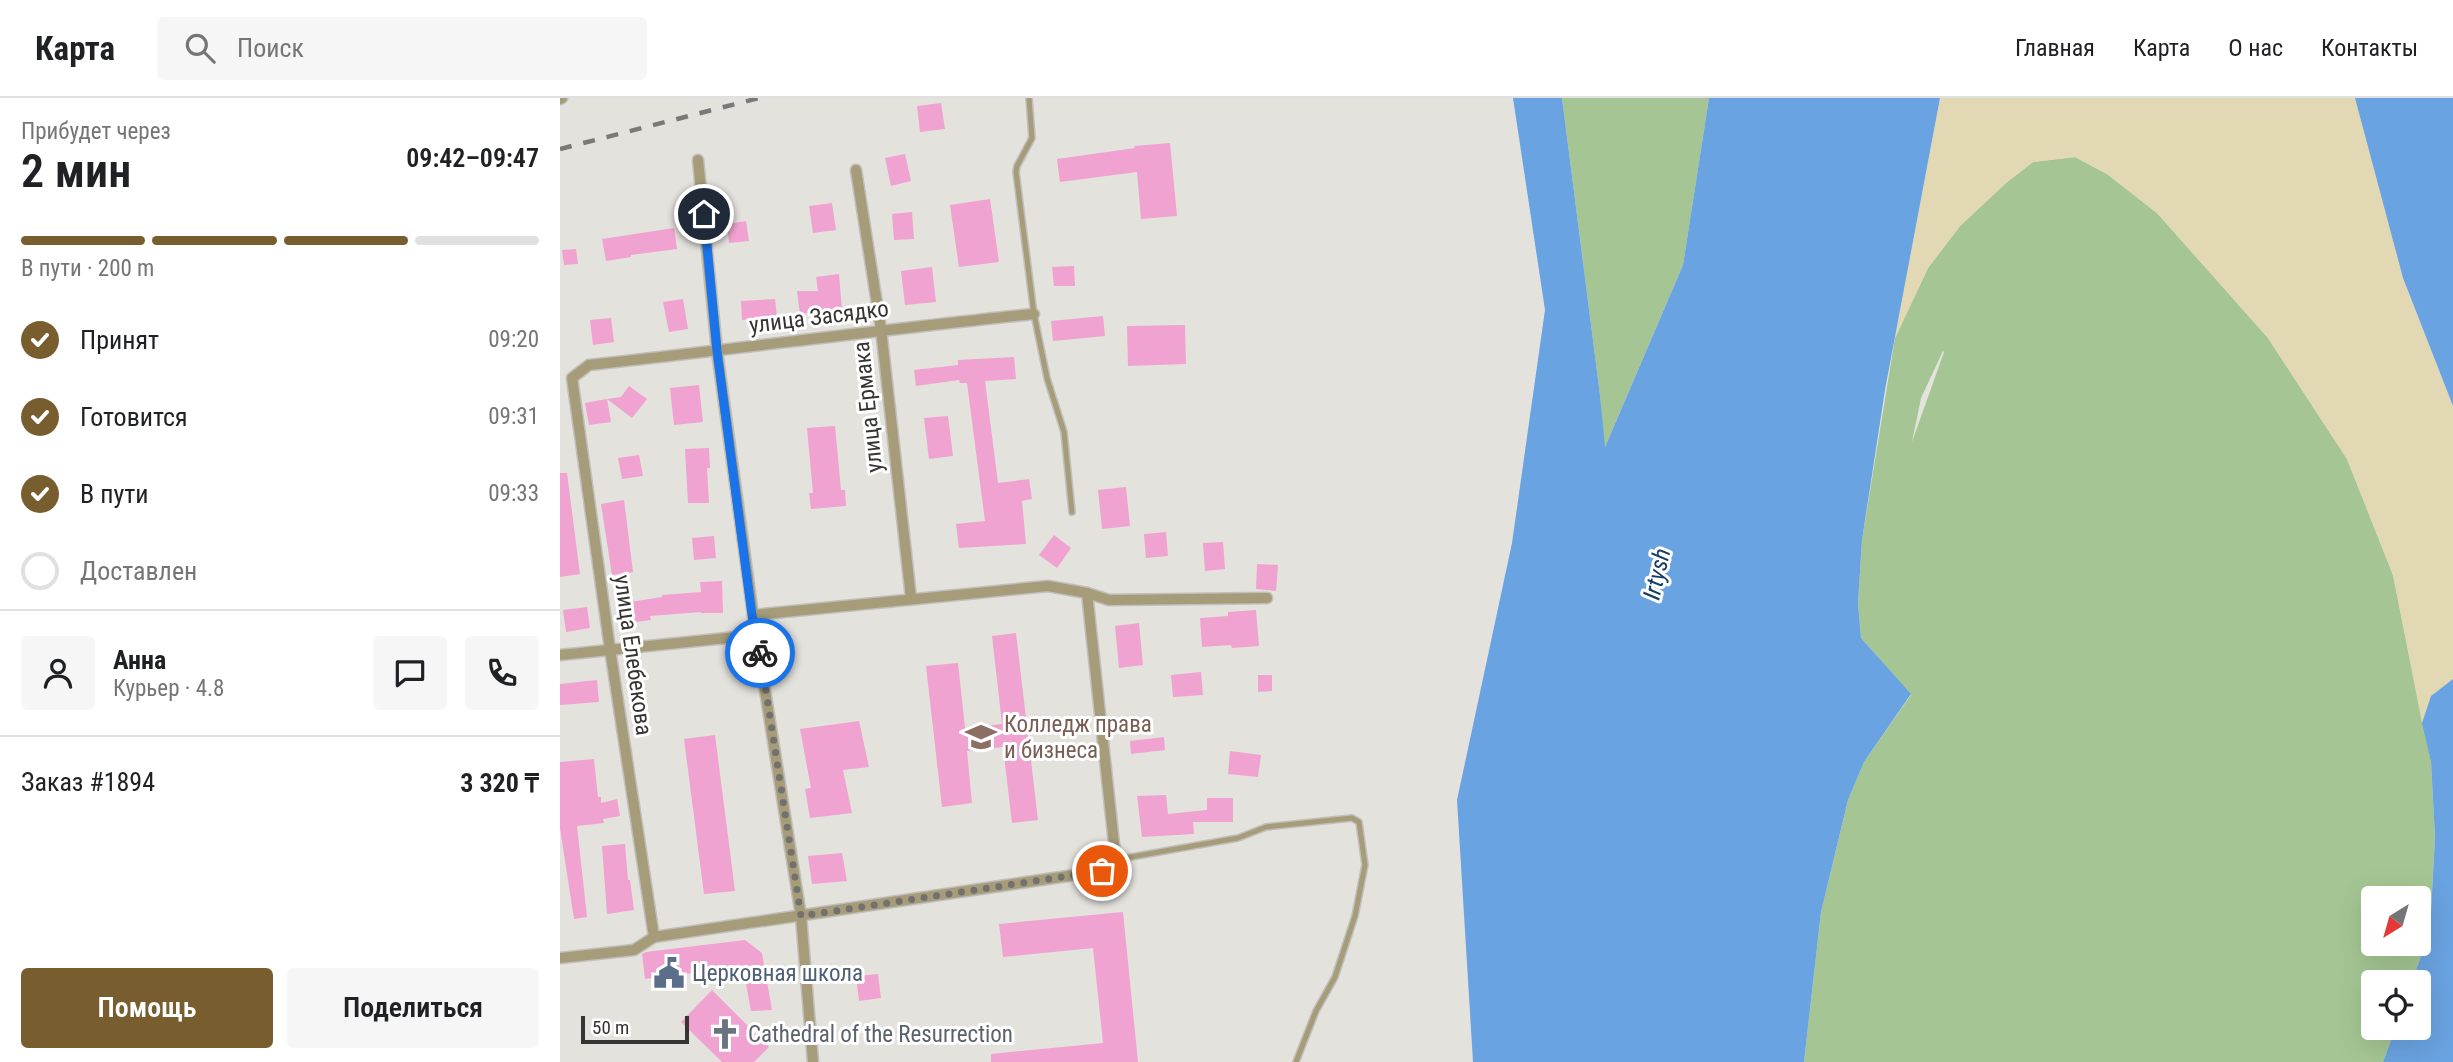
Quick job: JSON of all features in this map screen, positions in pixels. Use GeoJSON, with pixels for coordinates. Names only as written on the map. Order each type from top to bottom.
{"type":"FeatureCollection","features":[{"type":"Feature","properties":{"kind":"street"},"geometry":{"type":"LineString","coordinates":[[698,160],[717,351],[752,615],[801,916],[813,1062]]}},
{"type":"Feature","properties":{"kind":"street","name":"улица Ермака"},"geometry":{"type":"LineString","coordinates":[[856,170],[881,329],[911,598]]}},
{"type":"Feature","properties":{"kind":"street","name":"улица Засядко"},"geometry":{"type":"LineString","coordinates":[[572,378],[589,365],[881,329],[1034,314]]}},
{"type":"Feature","properties":{"kind":"street","name":"улица Елебекова"},"geometry":{"type":"LineString","coordinates":[[572,378],[654,937]]}},
{"type":"Feature","properties":{"kind":"street"},"geometry":{"type":"LineString","coordinates":[[752,615],[1048,586],[1109,600],[1267,598]]}},
{"type":"Feature","properties":{"kind":"street"},"geometry":{"type":"LineString","coordinates":[[560,958],[634,950],[654,937],[1102,871],[1113,861],[1115,853],[1087,593]]}},
{"type":"Feature","properties":{"kind":"street"},"geometry":{"type":"LineString","coordinates":[[560,654],[756,635]]}},
{"type":"Feature","properties":{"kind":"lane"},"geometry":{"type":"LineString","coordinates":[[1029,98],[1032,138],[1016,172],[1034,314],[1046,378],[1062,420],[1072,512]]}},
{"type":"Feature","properties":{"kind":"lane"},"geometry":{"type":"LineString","coordinates":[[1113,861],[1238,838],[1266,827],[1352,818],[1359,822],[1365,865],[1355,916],[1335,977],[1315,1011],[1296,1062]]}},
{"type":"Feature","properties":{"kind":"green space"},"geometry":{"type":"Polygon","coordinates":[[[1562,98],[1709,98],[1683,265],[1604,449],[1600,395],[1562,98]]]}},
{"type":"Feature","properties":{"kind":"green space"},"geometry":{"type":"Polygon","coordinates":[[[2075,157],[2107,174],[2157,213],[2268,338],[2347,459],[2393,575],[2431,762],[2435,837],[2431,911],[2431,886],[2361,886],[2361,956],[2421,956],[2416,970],[2361,970],[2361,1040],[2391,1040],[2383,1062],[1804,1062],[1821,912],[1848,800],[1864,762],[1911,695],[1861,638],[1858,603],[1862,540],[1895,338],[1928,268],[1960,226],[2033,162],[2075,157]],[[1944,352],[1921,398],[1912,442],[1944,352]]]}},
{"type":"Feature","properties":{"kind":"sand"},"geometry":{"type":"Polygon","coordinates":[[[1940,98],[2355,98],[2403,278],[2453,406],[2453,679],[2431,696],[2422,723],[2393,575],[2347,459],[2268,338],[2157,213],[2107,174],[2075,157],[2033,162],[1960,226],[1928,268],[1895,338],[1940,98]]]}},
{"type":"Feature","properties":{"kind":"water","name":"Irtysh"},"geometry":{"type":"Polygon","coordinates":[[[1513,98],[1562,98],[1605,447],[1683,265],[1709,98],[1940,98],[1885,390],[1862,540],[1858,603],[1861,638],[1911,694],[1864,762],[1848,800],[1821,912],[1804,1062],[1473,1062],[1457,800],[1512,543],[1545,310],[1513,98]]]}},
{"type":"Feature","properties":{"kind":"water"},"geometry":{"type":"Polygon","coordinates":[[[2355,98],[2453,98],[2453,406],[2403,278],[2355,98]]]}},
{"type":"Feature","properties":{"kind":"water"},"geometry":{"type":"Polygon","coordinates":[[[2453,679],[2453,1062],[2383,1062],[2391,1040],[2431,1040],[2431,970],[2416,970],[2421,956],[2431,956],[2435,837],[2431,762],[2422,723],[2431,696],[2453,679]]]}},
{"type":"Feature","properties":{"kind":"building"},"geometry":{"type":"Polygon","coordinates":[[[941,103],[945,129],[920,132],[917,106],[941,103]]]}},
{"type":"Feature","properties":{"kind":"building"},"geometry":{"type":"Polygon","coordinates":[[[1170,143],[1177,216],[1141,219],[1137,172],[1060,182],[1057,159],[1170,143]]]}},
{"type":"Feature","properties":{"kind":"building"},"geometry":{"type":"Polygon","coordinates":[[[905,154],[911,181],[891,186],[885,158],[905,154]]]}},
{"type":"Feature","properties":{"kind":"building"},"geometry":{"type":"Polygon","coordinates":[[[990,199],[999,262],[959,267],[950,205],[990,199]]]}},
{"type":"Feature","properties":{"kind":"building"},"geometry":{"type":"Polygon","coordinates":[[[832,203],[836,230],[813,233],[809,206],[832,203]]]}},
{"type":"Feature","properties":{"kind":"building"},"geometry":{"type":"Polygon","coordinates":[[[912,212],[914,239],[894,240],[892,214],[912,212]]]}},
{"type":"Feature","properties":{"kind":"building"},"geometry":{"type":"Polygon","coordinates":[[[746,221],[749,241],[729,243],[727,224],[746,221]]]}},
{"type":"Feature","properties":{"kind":"building"},"geometry":{"type":"Polygon","coordinates":[[[674,228],[677,249],[606,261],[602,239],[674,228]]]}},
{"type":"Feature","properties":{"kind":"building"},"geometry":{"type":"Polygon","coordinates":[[[576,249],[578,264],[564,265],[562,250],[576,249]]]}},
{"type":"Feature","properties":{"kind":"building"},"geometry":{"type":"Polygon","coordinates":[[[1074,266],[1075,286],[1054,286],[1052,267],[1074,266]]]}},
{"type":"Feature","properties":{"kind":"building"},"geometry":{"type":"Polygon","coordinates":[[[932,267],[936,302],[905,305],[901,271],[932,267]]]}},
{"type":"Feature","properties":{"kind":"building"},"geometry":{"type":"Polygon","coordinates":[[[839,274],[842,310],[800,314],[797,291],[818,291],[816,277],[839,274]]]}},
{"type":"Feature","properties":{"kind":"building"},"geometry":{"type":"Polygon","coordinates":[[[683,299],[688,329],[669,332],[663,302],[683,299]]]}},
{"type":"Feature","properties":{"kind":"building"},"geometry":{"type":"Polygon","coordinates":[[[775,299],[777,317],[742,320],[741,301],[775,299]]]}},
{"type":"Feature","properties":{"kind":"building"},"geometry":{"type":"Polygon","coordinates":[[[1103,316],[1105,336],[1053,341],[1051,321],[1103,316]]]}},
{"type":"Feature","properties":{"kind":"building"},"geometry":{"type":"Polygon","coordinates":[[[611,318],[614,342],[593,345],[590,320],[611,318]]]}},
{"type":"Feature","properties":{"kind":"building"},"geometry":{"type":"Polygon","coordinates":[[[1185,325],[1186,364],[1128,366],[1127,326],[1185,325]]]}},
{"type":"Feature","properties":{"kind":"building"},"geometry":{"type":"Polygon","coordinates":[[[1014,357],[1016,379],[985,381],[998,483],[1029,479],[1032,499],[1022,501],[1026,544],[959,548],[956,524],[985,521],[967,383],[960,383],[959,380],[916,386],[914,370],[958,365],[958,360],[1014,357]]]}},
{"type":"Feature","properties":{"kind":"building"},"geometry":{"type":"Polygon","coordinates":[[[699,385],[703,422],[674,425],[670,388],[699,385]]]}},
{"type":"Feature","properties":{"kind":"building"},"geometry":{"type":"Polygon","coordinates":[[[629,386],[647,399],[632,418],[607,399],[621,397],[629,386]]]}},
{"type":"Feature","properties":{"kind":"building"},"geometry":{"type":"Polygon","coordinates":[[[607,399],[611,422],[589,425],[585,403],[607,399]]]}},
{"type":"Feature","properties":{"kind":"building"},"geometry":{"type":"Polygon","coordinates":[[[948,416],[953,456],[929,459],[924,418],[948,416]]]}},
{"type":"Feature","properties":{"kind":"building"},"geometry":{"type":"Polygon","coordinates":[[[835,426],[841,490],[845,490],[846,506],[811,509],[809,493],[813,493],[807,428],[835,426]]]}},
{"type":"Feature","properties":{"kind":"building"},"geometry":{"type":"Polygon","coordinates":[[[709,448],[709,503],[688,503],[685,449],[709,448]]]}},
{"type":"Feature","properties":{"kind":"building"},"geometry":{"type":"Polygon","coordinates":[[[639,455],[643,476],[622,479],[618,458],[639,455]]]}},
{"type":"Feature","properties":{"kind":"building"},"geometry":{"type":"Polygon","coordinates":[[[560,473],[567,473],[580,574],[560,577],[560,473]]]}},
{"type":"Feature","properties":{"kind":"building"},"geometry":{"type":"Polygon","coordinates":[[[1126,487],[1130,526],[1102,529],[1098,490],[1126,487]]]}},
{"type":"Feature","properties":{"kind":"building"},"geometry":{"type":"Polygon","coordinates":[[[624,500],[633,572],[612,575],[601,504],[624,500]]]}},
{"type":"Feature","properties":{"kind":"building"},"geometry":{"type":"Polygon","coordinates":[[[1166,532],[1168,556],[1146,558],[1144,534],[1166,532]]]}},
{"type":"Feature","properties":{"kind":"building"},"geometry":{"type":"Polygon","coordinates":[[[1054,535],[1071,548],[1057,568],[1039,555],[1054,535]]]}},
{"type":"Feature","properties":{"kind":"building"},"geometry":{"type":"Polygon","coordinates":[[[714,536],[716,558],[694,560],[692,538],[714,536]]]}},
{"type":"Feature","properties":{"kind":"building"},"geometry":{"type":"Polygon","coordinates":[[[1223,542],[1225,569],[1205,571],[1203,543],[1223,542]]]}},
{"type":"Feature","properties":{"kind":"building"},"geometry":{"type":"Polygon","coordinates":[[[1257,564],[1278,565],[1276,591],[1256,589],[1257,564]]]}},
{"type":"Feature","properties":{"kind":"building"},"geometry":{"type":"Polygon","coordinates":[[[722,581],[723,613],[650,616],[651,620],[620,624],[617,604],[662,595],[701,592],[700,582],[722,581]]]}},
{"type":"Feature","properties":{"kind":"building"},"geometry":{"type":"Polygon","coordinates":[[[587,607],[590,628],[566,632],[563,610],[587,607]]]}},
{"type":"Feature","properties":{"kind":"building"},"geometry":{"type":"Polygon","coordinates":[[[1256,610],[1259,646],[1202,647],[1200,618],[1256,610]]]}},
{"type":"Feature","properties":{"kind":"building"},"geometry":{"type":"Polygon","coordinates":[[[1139,623],[1143,665],[1119,668],[1115,626],[1139,623]]]}},
{"type":"Feature","properties":{"kind":"building","name":"Колледж права и бизнеса"},"geometry":{"type":"Polygon","coordinates":[[[1016,633],[1038,820],[1012,823],[1003,747],[967,751],[972,803],[942,807],[926,666],[958,663],[965,728],[1002,724],[992,636],[1016,633]]]}},
{"type":"Feature","properties":{"kind":"building"},"geometry":{"type":"Polygon","coordinates":[[[1201,672],[1203,695],[1173,697],[1171,675],[1201,672]]]}},
{"type":"Feature","properties":{"kind":"building"},"geometry":{"type":"Polygon","coordinates":[[[1258,675],[1272,675],[1272,691],[1258,692],[1258,675]]]}},
{"type":"Feature","properties":{"kind":"building"},"geometry":{"type":"Polygon","coordinates":[[[597,680],[599,702],[560,705],[560,684],[597,680]]]}},
{"type":"Feature","properties":{"kind":"building"},"geometry":{"type":"Polygon","coordinates":[[[859,721],[869,767],[843,770],[852,813],[810,818],[805,789],[811,788],[800,729],[859,721]]]}},
{"type":"Feature","properties":{"kind":"building"},"geometry":{"type":"Polygon","coordinates":[[[715,735],[735,891],[704,894],[684,739],[715,735]]]}},
{"type":"Feature","properties":{"kind":"building"},"geometry":{"type":"Polygon","coordinates":[[[1164,737],[1165,750],[1131,754],[1130,741],[1164,737]]]}},
{"type":"Feature","properties":{"kind":"building"},"geometry":{"type":"Polygon","coordinates":[[[1230,751],[1261,755],[1258,777],[1228,774],[1230,751]]]}},
{"type":"Feature","properties":{"kind":"building"},"geometry":{"type":"Polygon","coordinates":[[[594,759],[598,797],[601,797],[601,803],[617,799],[620,816],[603,819],[604,823],[577,826],[587,917],[574,919],[560,828],[560,762],[594,759]]]}},
{"type":"Feature","properties":{"kind":"building"},"geometry":{"type":"Polygon","coordinates":[[[1166,795],[1168,814],[1207,810],[1207,798],[1233,798],[1233,822],[1193,822],[1194,834],[1142,837],[1137,796],[1166,795]]]}},
{"type":"Feature","properties":{"kind":"building"},"geometry":{"type":"Polygon","coordinates":[[[625,844],[634,910],[607,914],[602,846],[625,844]]]}},
{"type":"Feature","properties":{"kind":"building"},"geometry":{"type":"Polygon","coordinates":[[[842,853],[847,881],[812,884],[808,856],[842,853]]]}},
{"type":"Feature","properties":{"kind":"building"},"geometry":{"type":"Polygon","coordinates":[[[1123,912],[1138,1062],[991,1062],[991,1054],[1103,1043],[1093,948],[1003,957],[999,924],[1123,912]]]}},
{"type":"Feature","properties":{"kind":"building","name":"Церковная школа"},"geometry":{"type":"Polygon","coordinates":[[[745,940],[762,953],[772,1010],[751,1011],[743,967],[645,979],[642,954],[646,952],[745,940]]]}},
{"type":"Feature","properties":{"kind":"building"},"geometry":{"type":"Polygon","coordinates":[[[878,974],[881,998],[859,1001],[856,976],[878,974]]]}},
{"type":"Feature","properties":{"kind":"building","name":"Cathedral of the Resurrection"},"geometry":{"type":"Polygon","coordinates":[[[712,990],[769,1047],[754,1062],[722,1062],[681,1022],[712,990]]]}},
{"type":"Feature","properties":{"kind":"railway"},"geometry":{"type":"LineString","coordinates":[[560,149],[759,98]]}},
{"type":"Feature","properties":{"kind":"way so far"},"geometry":{"type":"LineString","coordinates":[[760,653],[801,916],[1102,871]]}},
{"type":"Feature","properties":{"kind":"place","name":"Колледж права и бизнеса"},"geometry":{"type":"Point","coordinates":[981,737]}},
{"type":"Feature","properties":{"kind":"place","name":"Церковная школа"},"geometry":{"type":"Point","coordinates":[669,973]}},
{"type":"Feature","properties":{"kind":"place","name":"Cathedral of the Resurrection"},"geometry":{"type":"Point","coordinates":[725,1034]}},
{"type":"Feature","properties":{"kind":"route"},"geometry":{"type":"LineString","coordinates":[[704,214],[717,351],[752,615],[760,653]]}}]}
